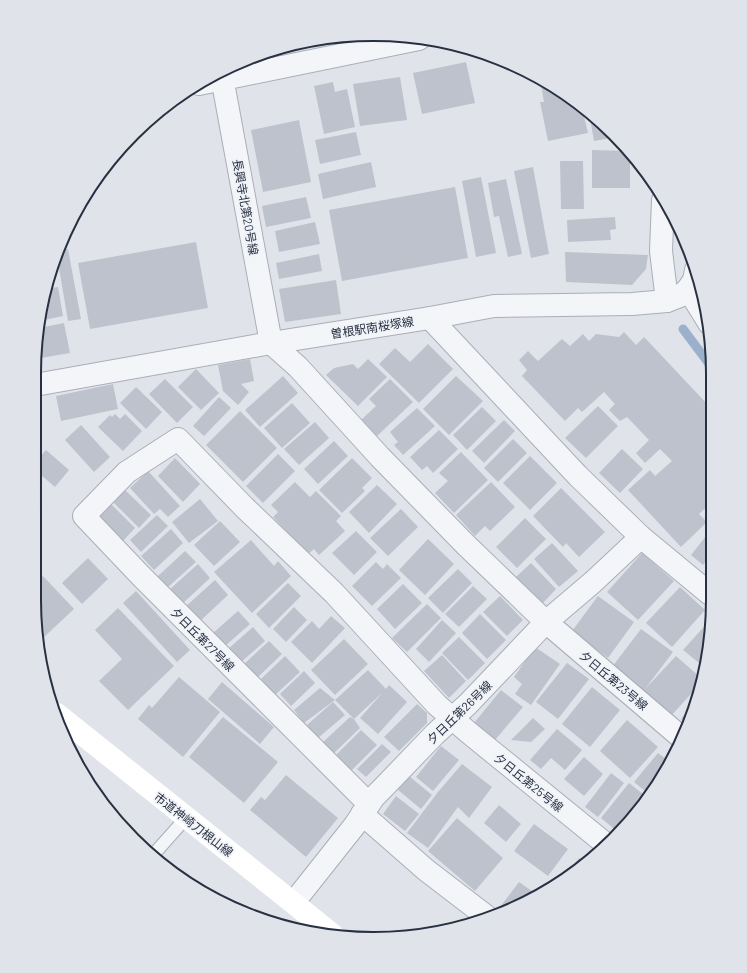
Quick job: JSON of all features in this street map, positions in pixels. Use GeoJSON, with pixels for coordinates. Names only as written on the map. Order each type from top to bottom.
{"type":"FeatureCollection","features":[{"type":"Feature","properties":{"kind":"street"},"geometry":{"type":"LineString","coordinates":[[225,75],[397,42]]}},
{"type":"Feature","properties":{"kind":"street","name":"長興寺北第20号線"},"geometry":{"type":"LineString","coordinates":[[222,77],[271,343]]}},
{"type":"Feature","properties":{"kind":"street"},"geometry":{"type":"LineString","coordinates":[[663,210],[661,251],[667,301]]}},
{"type":"Feature","properties":{"kind":"street","name":"曽根駅南桜塚線"},"geometry":{"type":"LineString","coordinates":[[41,384],[271,343],[430,318],[480,308],[503,305],[632,304],[667,301],[680,296],[692,280]]}},
{"type":"Feature","properties":{"kind":"street"},"geometry":{"type":"LineString","coordinates":[[430,318],[578,476],[641,537],[706,591]]}},
{"type":"Feature","properties":{"kind":"street","name":"夕日丘第23号線"},"geometry":{"type":"LineString","coordinates":[[271,343],[298,368],[380,457],[466,545],[546,622],[678,734]]}},
{"type":"Feature","properties":{"kind":"street","name":"夕日丘第25号線"},"geometry":{"type":"LineString","coordinates":[[127,472],[178,439],[244,507],[334,593],[436,705],[602,841]]}},
{"type":"Feature","properties":{"kind":"street","name":"夕日丘第27号線"},"geometry":{"type":"LineString","coordinates":[[127,472],[84,516],[366,809]]}},
{"type":"Feature","properties":{"kind":"street","name":"夕日丘第26号線"},"geometry":{"type":"LineString","coordinates":[[294,902],[382,789],[435,734],[501,670],[546,622],[593,582],[641,537]]}},
{"type":"Feature","properties":{"kind":"street","name":"市道神崎刀根山線"},"geometry":{"type":"LineString","coordinates":[[63,719],[325,928]]}},
{"type":"Feature","properties":{"kind":"street"},"geometry":{"type":"LineString","coordinates":[[366,809],[426,870],[482,913]]}},
{"type":"Feature","properties":{"kind":"lane"},"geometry":{"type":"LineString","coordinates":[[157,851],[186,818]]}},
{"type":"Feature","properties":{"kind":"building"},"geometry":{"type":"Polygon","coordinates":[[[466,62],[475,103],[422,114],[413,73],[466,62]]]}},
{"type":"Feature","properties":{"kind":"building"},"geometry":{"type":"Polygon","coordinates":[[[400,77],[407,120],[360,126],[353,84],[400,77]]]}},
{"type":"Feature","properties":{"kind":"building"},"geometry":{"type":"Polygon","coordinates":[[[333,82],[335,92],[347,89],[355,127],[324,134],[314,86],[333,82]]]}},
{"type":"Feature","properties":{"kind":"building"},"geometry":{"type":"Polygon","coordinates":[[[541,87],[584,117],[588,133],[548,141],[540,102],[544,102],[541,87]]]}},
{"type":"Feature","properties":{"kind":"building"},"geometry":{"type":"Polygon","coordinates":[[[299,120],[311,182],[263,192],[251,130],[299,120]]]}},
{"type":"Feature","properties":{"kind":"building"},"geometry":{"type":"Polygon","coordinates":[[[591,122],[609,138],[594,141],[591,122]]]}},
{"type":"Feature","properties":{"kind":"building"},"geometry":{"type":"Polygon","coordinates":[[[356,132],[361,155],[320,164],[315,140],[356,132]]]}},
{"type":"Feature","properties":{"kind":"building"},"geometry":{"type":"Polygon","coordinates":[[[592,150],[620,151],[630,162],[630,188],[592,188],[592,150]]]}},
{"type":"Feature","properties":{"kind":"building"},"geometry":{"type":"Polygon","coordinates":[[[560,161],[583,161],[584,209],[561,209],[560,161]]]}},
{"type":"Feature","properties":{"kind":"building"},"geometry":{"type":"Polygon","coordinates":[[[371,162],[376,187],[323,199],[318,174],[371,162]]]}},
{"type":"Feature","properties":{"kind":"building"},"geometry":{"type":"Polygon","coordinates":[[[533,167],[549,254],[531,258],[514,171],[533,167]]]}},
{"type":"Feature","properties":{"kind":"building"},"geometry":{"type":"Polygon","coordinates":[[[481,177],[496,253],[476,257],[462,181],[481,177]]]}},
{"type":"Feature","properties":{"kind":"building"},"geometry":{"type":"Polygon","coordinates":[[[506,179],[522,254],[508,257],[499,216],[494,217],[488,183],[506,179]]]}},
{"type":"Feature","properties":{"kind":"building"},"geometry":{"type":"Polygon","coordinates":[[[455,187],[468,258],[342,281],[329,210],[455,187]]]}},
{"type":"Feature","properties":{"kind":"building"},"geometry":{"type":"Polygon","coordinates":[[[306,197],[311,218],[266,227],[262,206],[306,197]]]}},
{"type":"Feature","properties":{"kind":"building"},"geometry":{"type":"Polygon","coordinates":[[[615,217],[616,229],[610,230],[611,240],[568,242],[567,220],[615,217]]]}},
{"type":"Feature","properties":{"kind":"building"},"geometry":{"type":"Polygon","coordinates":[[[315,222],[320,244],[279,252],[275,231],[315,222]]]}},
{"type":"Feature","properties":{"kind":"building"},"geometry":{"type":"Polygon","coordinates":[[[196,242],[208,308],[90,329],[78,263],[196,242]]]}},
{"type":"Feature","properties":{"kind":"building"},"geometry":{"type":"Polygon","coordinates":[[[68,249],[81,319],[68,321],[59,267],[65,250],[68,249]]]}},
{"type":"Feature","properties":{"kind":"building"},"geometry":{"type":"Polygon","coordinates":[[[565,252],[648,255],[646,269],[632,285],[566,282],[565,252]]]}},
{"type":"Feature","properties":{"kind":"building"},"geometry":{"type":"Polygon","coordinates":[[[319,254],[322,271],[279,279],[276,263],[319,254]]]}},
{"type":"Feature","properties":{"kind":"building"},"geometry":{"type":"Polygon","coordinates":[[[336,280],[341,314],[285,322],[279,289],[336,280]]]}},
{"type":"Feature","properties":{"kind":"building"},"geometry":{"type":"Polygon","coordinates":[[[58,287],[63,316],[45,320],[47,309],[52,288],[58,287]]]}},
{"type":"Feature","properties":{"kind":"building"},"geometry":{"type":"Polygon","coordinates":[[[64,323],[70,353],[42,358],[44,327],[64,323]]]}},
{"type":"Feature","properties":{"kind":"building"},"geometry":{"type":"Polygon","coordinates":[[[624,332],[636,345],[644,337],[706,403],[706,508],[699,514],[706,521],[706,523],[681,547],[628,490],[650,470],[655,476],[672,461],[660,449],[645,463],[636,453],[649,440],[627,417],[620,421],[609,410],[615,404],[604,392],[582,412],[578,408],[565,421],[522,376],[527,370],[519,360],[528,351],[538,361],[562,339],[570,346],[583,334],[589,341],[596,334],[619,337],[624,332]]]}},
{"type":"Feature","properties":{"kind":"building"},"geometry":{"type":"Polygon","coordinates":[[[428,344],[453,369],[419,403],[379,364],[395,348],[410,362],[428,344]]]}},
{"type":"Feature","properties":{"kind":"building"},"geometry":{"type":"Polygon","coordinates":[[[250,359],[254,381],[241,384],[249,392],[238,405],[223,391],[218,365],[250,359]]]}},
{"type":"Feature","properties":{"kind":"building"},"geometry":{"type":"Polygon","coordinates":[[[368,359],[387,377],[358,406],[326,375],[334,368],[353,364],[358,369],[368,359]]]}},
{"type":"Feature","properties":{"kind":"building"},"geometry":{"type":"Polygon","coordinates":[[[196,369],[219,393],[201,410],[178,387],[196,369]]]}},
{"type":"Feature","properties":{"kind":"building"},"geometry":{"type":"Polygon","coordinates":[[[283,376],[298,393],[260,427],[245,410],[283,376]]]}},
{"type":"Feature","properties":{"kind":"building"},"geometry":{"type":"Polygon","coordinates":[[[456,376],[483,401],[449,435],[423,409],[456,376]]]}},
{"type":"Feature","properties":{"kind":"building"},"geometry":{"type":"Polygon","coordinates":[[[165,379],[193,407],[177,423],[149,394],[165,379]]]}},
{"type":"Feature","properties":{"kind":"building"},"geometry":{"type":"Polygon","coordinates":[[[390,379],[413,402],[377,436],[361,420],[376,406],[369,399],[390,379]]]}},
{"type":"Feature","properties":{"kind":"building"},"geometry":{"type":"Polygon","coordinates":[[[113,384],[118,409],[61,421],[56,396],[113,384]]]}},
{"type":"Feature","properties":{"kind":"building"},"geometry":{"type":"Polygon","coordinates":[[[136,387],[162,412],[146,429],[120,403],[136,387]]]}},
{"type":"Feature","properties":{"kind":"building"},"geometry":{"type":"Polygon","coordinates":[[[219,397],[231,408],[204,436],[193,426],[219,397]]]}},
{"type":"Feature","properties":{"kind":"building"},"geometry":{"type":"Polygon","coordinates":[[[292,403],[310,423],[282,448],[264,428],[292,403]]]}},
{"type":"Feature","properties":{"kind":"building"},"geometry":{"type":"Polygon","coordinates":[[[598,406],[618,426],[586,458],[565,438],[598,406]]]}},
{"type":"Feature","properties":{"kind":"building"},"geometry":{"type":"Polygon","coordinates":[[[482,407],[496,421],[467,450],[453,435],[482,407]]]}},
{"type":"Feature","properties":{"kind":"building"},"geometry":{"type":"Polygon","coordinates":[[[417,408],[435,426],[403,455],[394,445],[398,442],[390,432],[417,408]]]}},
{"type":"Feature","properties":{"kind":"building"},"geometry":{"type":"Polygon","coordinates":[[[240,411],[277,448],[243,482],[206,445],[240,411]]]}},
{"type":"Feature","properties":{"kind":"building"},"geometry":{"type":"Polygon","coordinates":[[[115,414],[120,419],[125,414],[142,431],[123,451],[98,427],[110,415],[112,417],[115,414]]]}},
{"type":"Feature","properties":{"kind":"building"},"geometry":{"type":"Polygon","coordinates":[[[504,420],[515,431],[484,463],[472,451],[504,420]]]}},
{"type":"Feature","properties":{"kind":"building"},"geometry":{"type":"Polygon","coordinates":[[[315,422],[329,438],[299,465],[284,449],[315,422]]]}},
{"type":"Feature","properties":{"kind":"building"},"geometry":{"type":"Polygon","coordinates":[[[81,425],[110,457],[94,472],[65,440],[81,425]]]}},
{"type":"Feature","properties":{"kind":"building"},"geometry":{"type":"Polygon","coordinates":[[[439,430],[458,449],[433,473],[427,466],[422,470],[410,457],[439,430]]]}},
{"type":"Feature","properties":{"kind":"building"},"geometry":{"type":"Polygon","coordinates":[[[513,439],[527,453],[498,482],[484,468],[513,439]]]}},
{"type":"Feature","properties":{"kind":"building"},"geometry":{"type":"Polygon","coordinates":[[[334,441],[348,456],[318,484],[304,469],[334,441]]]}},
{"type":"Feature","properties":{"kind":"building"},"geometry":{"type":"Polygon","coordinates":[[[622,449],[643,469],[620,493],[599,473],[622,449]]]}},
{"type":"Feature","properties":{"kind":"building"},"geometry":{"type":"Polygon","coordinates":[[[46,450],[69,470],[55,487],[41,475],[41,455],[46,450]]]}},
{"type":"Feature","properties":{"kind":"building"},"geometry":{"type":"Polygon","coordinates":[[[461,452],[488,480],[454,513],[435,493],[448,481],[439,473],[461,452]]]}},
{"type":"Feature","properties":{"kind":"building"},"geometry":{"type":"Polygon","coordinates":[[[278,454],[295,471],[263,503],[246,486],[278,454]]]}},
{"type":"Feature","properties":{"kind":"building"},"geometry":{"type":"Polygon","coordinates":[[[530,456],[557,483],[530,510],[503,483],[530,456]]]}},
{"type":"Feature","properties":{"kind":"building"},"geometry":{"type":"Polygon","coordinates":[[[175,458],[200,484],[183,502],[158,476],[175,458]]]}},
{"type":"Feature","properties":{"kind":"building"},"geometry":{"type":"Polygon","coordinates":[[[352,458],[372,478],[362,488],[365,491],[342,513],[319,490],[352,458]]]}},
{"type":"Feature","properties":{"kind":"building"},"geometry":{"type":"Polygon","coordinates":[[[148,471],[180,506],[168,517],[160,509],[154,514],[130,488],[148,471]]]}},
{"type":"Feature","properties":{"kind":"building"},"geometry":{"type":"Polygon","coordinates":[[[295,482],[310,497],[316,491],[341,516],[336,521],[345,531],[319,555],[314,549],[308,554],[273,517],[278,512],[271,505],[295,482]]]}},
{"type":"Feature","properties":{"kind":"building"},"geometry":{"type":"Polygon","coordinates":[[[491,482],[515,507],[490,531],[485,526],[475,536],[456,515],[491,482]]]}},
{"type":"Feature","properties":{"kind":"building"},"geometry":{"type":"Polygon","coordinates":[[[377,485],[397,504],[369,533],[349,512],[377,485]]]}},
{"type":"Feature","properties":{"kind":"building"},"geometry":{"type":"Polygon","coordinates":[[[561,488],[605,532],[579,557],[566,543],[563,547],[533,516],[561,488]]]}},
{"type":"Feature","properties":{"kind":"building"},"geometry":{"type":"Polygon","coordinates":[[[125,490],[151,515],[139,528],[113,502],[125,490]]]}},
{"type":"Feature","properties":{"kind":"building"},"geometry":{"type":"Polygon","coordinates":[[[200,499],[218,521],[189,543],[172,522],[200,499]]]}},
{"type":"Feature","properties":{"kind":"building"},"geometry":{"type":"Polygon","coordinates":[[[111,504],[135,528],[123,541],[99,517],[111,504]]]}},
{"type":"Feature","properties":{"kind":"building"},"geometry":{"type":"Polygon","coordinates":[[[401,509],[418,527],[388,556],[370,538],[401,509]]]}},
{"type":"Feature","properties":{"kind":"building"},"geometry":{"type":"Polygon","coordinates":[[[157,515],[168,526],[141,552],[130,540],[157,515]]]}},
{"type":"Feature","properties":{"kind":"building"},"geometry":{"type":"Polygon","coordinates":[[[525,518],[546,539],[517,568],[496,547],[525,518]]]}},
{"type":"Feature","properties":{"kind":"building"},"geometry":{"type":"Polygon","coordinates":[[[220,521],[240,542],[214,566],[194,545],[220,521]]]}},
{"type":"Feature","properties":{"kind":"building"},"geometry":{"type":"Polygon","coordinates":[[[171,529],[183,543],[154,570],[141,556],[171,529]]]}},
{"type":"Feature","properties":{"kind":"building"},"geometry":{"type":"Polygon","coordinates":[[[356,531],[377,552],[354,575],[332,553],[356,531]]]}},
{"type":"Feature","properties":{"kind":"building"},"geometry":{"type":"Polygon","coordinates":[[[706,536],[706,562],[703,565],[691,555],[706,536]]]}},
{"type":"Feature","properties":{"kind":"building"},"geometry":{"type":"Polygon","coordinates":[[[428,539],[454,564],[425,595],[399,570],[428,539]]]}},
{"type":"Feature","properties":{"kind":"building"},"geometry":{"type":"Polygon","coordinates":[[[251,540],[274,566],[278,561],[291,576],[252,613],[214,572],[251,540]]]}},
{"type":"Feature","properties":{"kind":"building"},"geometry":{"type":"Polygon","coordinates":[[[552,543],[578,571],[559,587],[534,559],[552,543]]]}},
{"type":"Feature","properties":{"kind":"building"},"geometry":{"type":"Polygon","coordinates":[[[185,551],[196,562],[168,587],[157,577],[185,551]]]}},
{"type":"Feature","properties":{"kind":"building"},"geometry":{"type":"Polygon","coordinates":[[[642,553],[674,581],[638,620],[607,592],[642,553]]]}},
{"type":"Feature","properties":{"kind":"building"},"geometry":{"type":"Polygon","coordinates":[[[88,558],[108,579],[82,604],[62,583],[88,558]]]}},
{"type":"Feature","properties":{"kind":"building"},"geometry":{"type":"Polygon","coordinates":[[[376,562],[383,569],[387,564],[401,578],[372,606],[352,586],[376,562]]]}},
{"type":"Feature","properties":{"kind":"building"},"geometry":{"type":"Polygon","coordinates":[[[531,563],[556,589],[543,603],[516,577],[531,563]]]}},
{"type":"Feature","properties":{"kind":"building"},"geometry":{"type":"Polygon","coordinates":[[[198,564],[210,578],[182,604],[169,590],[198,564]]]}},
{"type":"Feature","properties":{"kind":"building"},"geometry":{"type":"Polygon","coordinates":[[[458,569],[472,583],[443,613],[428,598],[458,569]]]}},
{"type":"Feature","properties":{"kind":"building"},"geometry":{"type":"Polygon","coordinates":[[[43,576],[74,609],[44,638],[41,600],[41,578],[43,576]]]}},
{"type":"Feature","properties":{"kind":"building"},"geometry":{"type":"Polygon","coordinates":[[[215,580],[228,595],[198,623],[184,608],[215,580]]]}},
{"type":"Feature","properties":{"kind":"building"},"geometry":{"type":"Polygon","coordinates":[[[288,583],[301,596],[269,628],[256,614],[288,583]]]}},
{"type":"Feature","properties":{"kind":"building"},"geometry":{"type":"Polygon","coordinates":[[[403,584],[422,603],[395,629],[377,609],[403,584]]]}},
{"type":"Feature","properties":{"kind":"building"},"geometry":{"type":"Polygon","coordinates":[[[473,586],[487,599],[459,627],[445,614],[473,586]]]}},
{"type":"Feature","properties":{"kind":"building"},"geometry":{"type":"Polygon","coordinates":[[[680,587],[705,610],[672,647],[646,623],[680,587]]]}},
{"type":"Feature","properties":{"kind":"building"},"geometry":{"type":"Polygon","coordinates":[[[136,591],[190,650],[177,662],[123,603],[136,591]]]}},
{"type":"Feature","properties":{"kind":"building"},"geometry":{"type":"Polygon","coordinates":[[[500,596],[523,620],[507,636],[483,612],[500,596]]]}},
{"type":"Feature","properties":{"kind":"building"},"geometry":{"type":"Polygon","coordinates":[[[598,596],[634,622],[608,658],[572,631],[598,596]]]}},
{"type":"Feature","properties":{"kind":"building"},"geometry":{"type":"Polygon","coordinates":[[[427,604],[441,618],[407,652],[392,638],[427,604]]]}},
{"type":"Feature","properties":{"kind":"building"},"geometry":{"type":"Polygon","coordinates":[[[294,607],[307,620],[286,642],[273,629],[294,607]]]}},
{"type":"Feature","properties":{"kind":"building"},"geometry":{"type":"Polygon","coordinates":[[[118,608],[174,666],[128,710],[99,681],[122,659],[95,630],[118,608]]]}},
{"type":"Feature","properties":{"kind":"building"},"geometry":{"type":"Polygon","coordinates":[[[238,611],[250,624],[224,647],[213,633],[238,611]]]}},
{"type":"Feature","properties":{"kind":"building"},"geometry":{"type":"Polygon","coordinates":[[[480,614],[506,640],[487,659],[462,633],[480,614]]]}},
{"type":"Feature","properties":{"kind":"building"},"geometry":{"type":"Polygon","coordinates":[[[331,616],[345,628],[312,663],[291,642],[312,621],[319,629],[331,616]]]}},
{"type":"Feature","properties":{"kind":"building"},"geometry":{"type":"Polygon","coordinates":[[[442,620],[456,633],[429,662],[416,649],[442,620]]]}},
{"type":"Feature","properties":{"kind":"building"},"geometry":{"type":"Polygon","coordinates":[[[705,626],[700,664],[683,650],[705,626]]]}},
{"type":"Feature","properties":{"kind":"building"},"geometry":{"type":"Polygon","coordinates":[[[253,627],[265,641],[240,663],[228,649],[253,627]]]}},
{"type":"Feature","properties":{"kind":"building"},"geometry":{"type":"Polygon","coordinates":[[[641,629],[673,652],[645,689],[676,656],[698,675],[693,692],[671,716],[644,691],[612,667],[641,629]]]}},
{"type":"Feature","properties":{"kind":"building"},"geometry":{"type":"Polygon","coordinates":[[[459,637],[485,663],[468,680],[442,653],[459,637]]]}},
{"type":"Feature","properties":{"kind":"building"},"geometry":{"type":"Polygon","coordinates":[[[344,639],[368,664],[335,695],[311,670],[344,639]]]}},
{"type":"Feature","properties":{"kind":"building"},"geometry":{"type":"Polygon","coordinates":[[[269,641],[282,654],[257,678],[244,664],[269,641]]]}},
{"type":"Feature","properties":{"kind":"building"},"geometry":{"type":"Polygon","coordinates":[[[535,647],[560,664],[531,705],[515,694],[522,684],[514,677],[535,647]]]}},
{"type":"Feature","properties":{"kind":"building"},"geometry":{"type":"Polygon","coordinates":[[[442,655],[466,681],[449,698],[424,671],[442,655]]]}},
{"type":"Feature","properties":{"kind":"building"},"geometry":{"type":"Polygon","coordinates":[[[285,656],[300,672],[275,695],[261,679],[285,656]]]}},
{"type":"Feature","properties":{"kind":"building"},"geometry":{"type":"Polygon","coordinates":[[[567,663],[589,679],[558,719],[536,702],[567,663]]]}},
{"type":"Feature","properties":{"kind":"building"},"geometry":{"type":"Polygon","coordinates":[[[368,670],[386,689],[389,685],[407,702],[378,734],[360,718],[383,692],[354,719],[335,700],[368,670]]]}},
{"type":"Feature","properties":{"kind":"building"},"geometry":{"type":"Polygon","coordinates":[[[304,671],[315,683],[291,706],[280,694],[304,671]]]}},
{"type":"Feature","properties":{"kind":"building"},"geometry":{"type":"Polygon","coordinates":[[[179,677],[220,712],[183,757],[138,719],[149,705],[152,708],[179,677]]]}},
{"type":"Feature","properties":{"kind":"building"},"geometry":{"type":"Polygon","coordinates":[[[222,682],[274,727],[260,744],[208,699],[222,682]]]}},
{"type":"Feature","properties":{"kind":"building"},"geometry":{"type":"Polygon","coordinates":[[[592,687],[620,710],[590,747],[562,724],[592,687]]]}},
{"type":"Feature","properties":{"kind":"building"},"geometry":{"type":"Polygon","coordinates":[[[320,688],[335,700],[304,723],[294,710],[320,688]]]}},
{"type":"Feature","properties":{"kind":"building"},"geometry":{"type":"Polygon","coordinates":[[[501,690],[523,707],[495,740],[474,723],[501,690]]]}},
{"type":"Feature","properties":{"kind":"building"},"geometry":{"type":"Polygon","coordinates":[[[333,702],[345,715],[318,738],[307,725],[333,702]]]}},
{"type":"Feature","properties":{"kind":"building"},"geometry":{"type":"Polygon","coordinates":[[[417,704],[427,713],[427,723],[399,751],[384,737],[417,704]]]}},
{"type":"Feature","properties":{"kind":"building"},"geometry":{"type":"Polygon","coordinates":[[[223,717],[278,762],[244,803],[189,757],[223,717]]]}},
{"type":"Feature","properties":{"kind":"building"},"geometry":{"type":"Polygon","coordinates":[[[350,717],[354,719],[360,728],[334,753],[323,742],[350,717]]]}},
{"type":"Feature","properties":{"kind":"building"},"geometry":{"type":"Polygon","coordinates":[[[533,718],[545,729],[531,742],[511,740],[533,718]]]}},
{"type":"Feature","properties":{"kind":"building"},"geometry":{"type":"Polygon","coordinates":[[[627,720],[658,747],[630,778],[600,751],[627,720]]]}},
{"type":"Feature","properties":{"kind":"building"},"geometry":{"type":"Polygon","coordinates":[[[557,729],[582,750],[565,770],[551,758],[541,769],[530,760],[557,729]]]}},
{"type":"Feature","properties":{"kind":"building"},"geometry":{"type":"Polygon","coordinates":[[[361,730],[377,745],[350,772],[335,756],[361,730]]]}},
{"type":"Feature","properties":{"kind":"building"},"geometry":{"type":"Polygon","coordinates":[[[382,744],[391,752],[366,777],[357,769],[382,744]]]}},
{"type":"Feature","properties":{"kind":"building"},"geometry":{"type":"Polygon","coordinates":[[[441,746],[459,760],[433,791],[416,777],[441,746]]]}},
{"type":"Feature","properties":{"kind":"building"},"geometry":{"type":"Polygon","coordinates":[[[658,753],[665,759],[645,791],[634,782],[658,753]]]}},
{"type":"Feature","properties":{"kind":"building"},"geometry":{"type":"Polygon","coordinates":[[[584,757],[603,774],[584,796],[564,779],[584,757]]]}},
{"type":"Feature","properties":{"kind":"building"},"geometry":{"type":"Polygon","coordinates":[[[462,764],[492,787],[469,818],[458,807],[428,848],[407,833],[438,792],[462,764]]]}},
{"type":"Feature","properties":{"kind":"building"},"geometry":{"type":"Polygon","coordinates":[[[611,773],[624,783],[598,817],[585,807],[611,773]]]}},
{"type":"Feature","properties":{"kind":"building"},"geometry":{"type":"Polygon","coordinates":[[[286,775],[338,818],[306,857],[250,810],[261,797],[265,800],[286,775]]]}},
{"type":"Feature","properties":{"kind":"building"},"geometry":{"type":"Polygon","coordinates":[[[409,776],[432,795],[421,809],[398,790],[409,776]]]}},
{"type":"Feature","properties":{"kind":"building"},"geometry":{"type":"Polygon","coordinates":[[[629,783],[643,794],[614,829],[601,818],[629,783]]]}},
{"type":"Feature","properties":{"kind":"building"},"geometry":{"type":"Polygon","coordinates":[[[396,796],[419,814],[405,831],[383,814],[396,796]]]}},
{"type":"Feature","properties":{"kind":"building"},"geometry":{"type":"Polygon","coordinates":[[[499,805],[521,824],[506,842],[484,823],[499,805]]]}},
{"type":"Feature","properties":{"kind":"building"},"geometry":{"type":"Polygon","coordinates":[[[457,818],[503,858],[475,891],[428,851],[457,818]]]}},
{"type":"Feature","properties":{"kind":"building"},"geometry":{"type":"Polygon","coordinates":[[[534,824],[568,849],[548,876],[514,851],[534,824]]]}},
{"type":"Feature","properties":{"kind":"building"},"geometry":{"type":"Polygon","coordinates":[[[519,882],[532,891],[521,898],[500,907],[519,882]]]}},
{"type":"Feature","properties":{"kind":"waterway"},"geometry":{"type":"LineString","coordinates":[[683,329],[705,359]]}}]}
